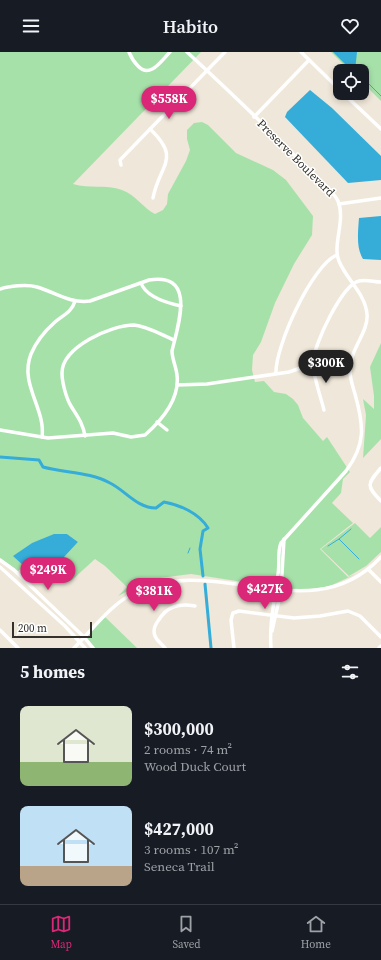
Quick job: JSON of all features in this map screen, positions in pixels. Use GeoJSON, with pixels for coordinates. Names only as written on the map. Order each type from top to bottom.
{"type":"FeatureCollection","features":[{"type":"Feature","properties":{"kind":"street"},"geometry":{"type":"LineString","coordinates":[[129,52],[134,62],[141,70],[145,71],[151,70],[170,52]]}},
{"type":"Feature","properties":{"kind":"street","name":"Preserve Boulevard"},"geometry":{"type":"LineString","coordinates":[[187,52],[334,195],[339,204],[340,216],[337,255],[342,268],[366,306],[367,318],[350,363],[352,380],[362,425],[360,447],[355,460],[279,547],[274,617]]}},
{"type":"Feature","properties":{"kind":"street"},"geometry":{"type":"LineString","coordinates":[[121,165],[120,160],[225,52]]}},
{"type":"Feature","properties":{"kind":"street"},"geometry":{"type":"LineString","coordinates":[[300,52],[333,83]]}},
{"type":"Feature","properties":{"kind":"street"},"geometry":{"type":"LineString","coordinates":[[254,116],[309,60]]}},
{"type":"Feature","properties":{"kind":"street"},"geometry":{"type":"LineString","coordinates":[[350,100],[381,129]]}},
{"type":"Feature","properties":{"kind":"street"},"geometry":{"type":"LineString","coordinates":[[150,129],[161,138],[167,150],[167,158],[153,198]]}},
{"type":"Feature","properties":{"kind":"street"},"geometry":{"type":"LineString","coordinates":[[339,204],[381,198]]}},
{"type":"Feature","properties":{"kind":"street"},"geometry":{"type":"LineString","coordinates":[[276,373],[277,357],[296,310],[322,266],[337,255]]}},
{"type":"Feature","properties":{"kind":"street"},"geometry":{"type":"LineString","coordinates":[[0,289],[31,286],[82,302],[90,301],[159,278],[173,283],[181,295],[182,306],[174,340],[172,359],[177,374],[177,385],[172,403],[145,435],[139,437],[113,433],[60,438],[42,437],[0,430]]}},
{"type":"Feature","properties":{"kind":"street"},"geometry":{"type":"LineString","coordinates":[[324,410],[312,363],[329,319],[345,292],[353,284],[360,280],[381,282]]}},
{"type":"Feature","properties":{"kind":"street"},"geometry":{"type":"LineString","coordinates":[[141,283],[143,289],[152,295],[182,306]]}},
{"type":"Feature","properties":{"kind":"street"},"geometry":{"type":"LineString","coordinates":[[42,437],[42,426],[30,387],[28,375],[31,354],[38,341],[47,330],[72,309],[75,300]]}},
{"type":"Feature","properties":{"kind":"street"},"geometry":{"type":"LineString","coordinates":[[85,436],[80,419],[70,405],[62,373],[63,364],[75,348],[94,336],[129,326],[142,326],[174,340]]}},
{"type":"Feature","properties":{"kind":"street"},"geometry":{"type":"LineString","coordinates":[[177,385],[206,384],[289,372],[324,360],[350,363]]}},
{"type":"Feature","properties":{"kind":"street"},"geometry":{"type":"LineString","coordinates":[[157,422],[167,430]]}},
{"type":"Feature","properties":{"kind":"street"},"geometry":{"type":"LineString","coordinates":[[381,468],[371,479],[369,484],[370,491],[381,501]]}},
{"type":"Feature","properties":{"kind":"street"},"geometry":{"type":"LineString","coordinates":[[271,648],[271,632],[281,591],[284,540]]}},
{"type":"Feature","properties":{"kind":"street"},"geometry":{"type":"LineString","coordinates":[[74,648],[120,602],[134,593],[164,582],[196,579],[281,591],[302,592],[322,590],[349,581],[368,570],[381,557]]}},
{"type":"Feature","properties":{"kind":"street"},"geometry":{"type":"LineString","coordinates":[[0,560],[14,570],[84,637],[93,648]]}},
{"type":"Feature","properties":{"kind":"street"},"geometry":{"type":"LineString","coordinates":[[0,567],[10,574],[85,648]]}},
{"type":"Feature","properties":{"kind":"street"},"geometry":{"type":"LineString","coordinates":[[368,570],[381,582]]}},
{"type":"Feature","properties":{"kind":"street"},"geometry":{"type":"LineString","coordinates":[[165,648],[158,641],[154,633],[156,623],[162,613],[177,605],[195,606]]}},
{"type":"Feature","properties":{"kind":"street"},"geometry":{"type":"LineString","coordinates":[[234,648],[231,620],[233,613],[240,611],[274,617],[307,617],[348,611],[360,616],[381,637]]}},
{"type":"Feature","properties":{"kind":"street"},"geometry":{"type":"LineString","coordinates":[[0,630],[18,648]]}},
{"type":"Feature","properties":{"kind":"green space"},"geometry":{"type":"Polygon","coordinates":[[[0,52],[201,52],[73,184],[110,187],[122,190],[127,192],[155,214],[163,210],[167,204],[168,194],[186,161],[190,150],[187,139],[187,130],[194,123],[202,122],[208,125],[236,153],[273,170],[286,180],[313,216],[312,235],[294,264],[275,303],[261,342],[253,355],[252,370],[255,382],[264,381],[274,392],[286,394],[293,399],[298,405],[303,418],[323,441],[327,437],[350,472],[343,479],[341,493],[332,503],[353,523],[320,549],[348,577],[356,574],[330,586],[301,591],[191,574],[152,579],[118,596],[127,587],[105,566],[95,559],[69,581],[55,567],[78,542],[67,534],[32,543],[14,556],[24,566],[18,571],[0,558],[0,52]]]}},
{"type":"Feature","properties":{"kind":"green space"},"geometry":{"type":"Polygon","coordinates":[[[331,52],[381,52],[381,101],[369,89],[369,64],[343,64],[331,52]]]}},
{"type":"Feature","properties":{"kind":"green space"},"geometry":{"type":"Polygon","coordinates":[[[381,343],[381,439],[363,458],[366,415],[363,399],[374,409],[374,396],[370,367],[381,343]]]}},
{"type":"Feature","properties":{"kind":"green space"},"geometry":{"type":"Polygon","coordinates":[[[355,523],[370,538],[381,527],[381,552],[366,566],[349,576],[321,549],[355,523]]]}},
{"type":"Feature","properties":{"kind":"green space"},"geometry":{"type":"Polygon","coordinates":[[[105,617],[137,648],[95,648],[86,637],[105,617]]]}},
{"type":"Feature","properties":{"kind":"water"},"geometry":{"type":"Polygon","coordinates":[[[333,52],[357,52],[356,64],[345,64],[333,52]]]}},
{"type":"Feature","properties":{"kind":"water"},"geometry":{"type":"Polygon","coordinates":[[[310,90],[332,108],[381,156],[381,180],[348,183],[285,117],[287,112],[310,90]]]}},
{"type":"Feature","properties":{"kind":"water"},"geometry":{"type":"Polygon","coordinates":[[[381,216],[381,260],[363,259],[358,245],[359,218],[381,216]]]}},
{"type":"Feature","properties":{"kind":"water"},"geometry":{"type":"Polygon","coordinates":[[[54,534],[67,534],[78,542],[41,582],[13,556],[32,543],[54,534]]]}},
{"type":"Feature","properties":{"kind":"waterway"},"geometry":{"type":"LineString","coordinates":[[369,84],[381,96]]}},
{"type":"Feature","properties":{"kind":"waterway"},"geometry":{"type":"LineString","coordinates":[[0,457],[39,460],[43,467],[102,479],[116,486],[137,502],[149,507],[156,508],[164,502],[189,510],[200,518],[208,528],[203,531],[200,549],[203,576]]}},
{"type":"Feature","properties":{"kind":"waterway"},"geometry":{"type":"LineString","coordinates":[[339,539],[351,529]]}},
{"type":"Feature","properties":{"kind":"waterway"},"geometry":{"type":"LineString","coordinates":[[328,546],[339,539],[359,559]]}},
{"type":"Feature","properties":{"kind":"waterway"},"geometry":{"type":"LineString","coordinates":[[188,553],[190,548]]}},
{"type":"Feature","properties":{"kind":"waterway"},"geometry":{"type":"LineString","coordinates":[[205,584],[211,648]]}}]}
